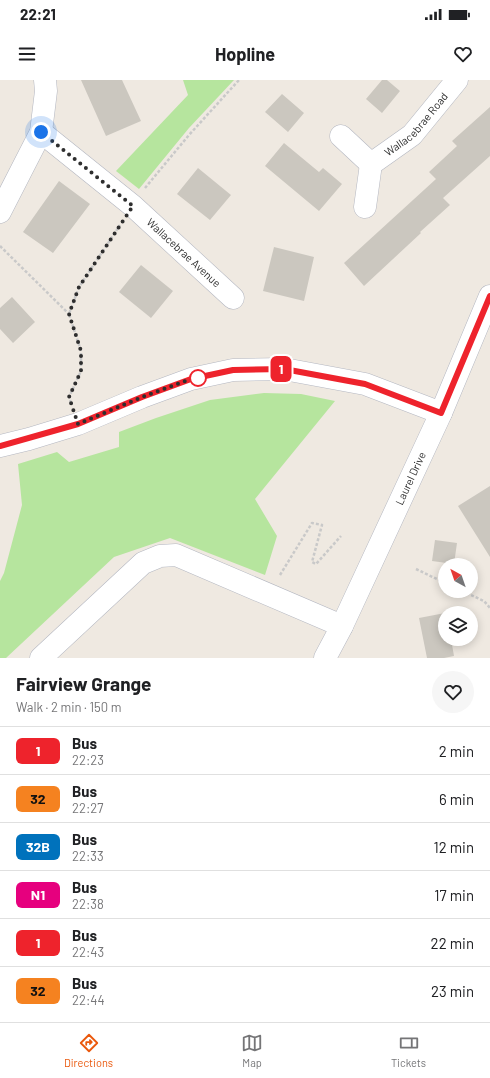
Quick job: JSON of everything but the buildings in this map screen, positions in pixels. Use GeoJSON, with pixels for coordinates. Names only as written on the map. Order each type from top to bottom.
{"type":"FeatureCollection","features":[{"type":"Feature","properties":{"kind":"street"},"geometry":{"type":"LineString","coordinates":[[0,212],[41,132],[46,91],[45,80]]}},
{"type":"Feature","properties":{"kind":"street","name":"Wallacebrae Road"},"geometry":{"type":"LineString","coordinates":[[371,164],[412,135],[457,80]]}},
{"type":"Feature","properties":{"kind":"street","name":"Wallacebrae Avenue"},"geometry":{"type":"LineString","coordinates":[[41,132],[133,206],[233,298]]}},
{"type":"Feature","properties":{"kind":"street"},"geometry":{"type":"LineString","coordinates":[[341,136],[371,164],[365,207]]}},
{"type":"Feature","properties":{"kind":"street","name":"Laurel Drive"},"geometry":{"type":"LineString","coordinates":[[325,658],[342,626],[441,413],[490,296]]}},
{"type":"Feature","properties":{"kind":"street"},"geometry":{"type":"LineString","coordinates":[[0,446],[23,441],[78,424],[142,397],[191,379],[233,370],[284,369],[365,384],[441,413]]}},
{"type":"Feature","properties":{"kind":"street"},"geometry":{"type":"LineString","coordinates":[[41,658],[143,563],[160,556],[176,555],[342,626]]}},
{"type":"Feature","properties":{"kind":"path"},"geometry":{"type":"LineString","coordinates":[[69,314],[79,287],[142,192],[189,135],[239,80]]}},
{"type":"Feature","properties":{"kind":"path"},"geometry":{"type":"LineString","coordinates":[[0,246],[69,314],[81,351],[81,371],[69,397],[78,424]]}},
{"type":"Feature","properties":{"kind":"path"},"geometry":{"type":"LineString","coordinates":[[268,594],[312,523],[322,525],[312,562],[316,564],[341,536]]}},
{"type":"Feature","properties":{"kind":"path"},"geometry":{"type":"LineString","coordinates":[[416,569],[438,580]]}},
{"type":"Feature","properties":{"kind":"path"},"geometry":{"type":"LineString","coordinates":[[476,598],[484,602],[490,608]]}},
{"type":"Feature","properties":{"kind":"green space"},"geometry":{"type":"Polygon","coordinates":[[[183,80],[234,80],[189,128],[139,189],[116,171],[188,95],[183,80]]]}},
{"type":"Feature","properties":{"kind":"green space"},"geometry":{"type":"Polygon","coordinates":[[[264,393],[301,394],[335,401],[255,499],[277,536],[265,575],[170,538],[114,557],[6,658],[0,658],[0,581],[4,573],[22,505],[18,464],[57,452],[69,462],[119,447],[119,432],[156,418],[210,400],[264,393]]]}},
{"type":"Feature","properties":{"kind":"bus line","name":"1"},"geometry":{"type":"LineString","coordinates":[[0,446],[78,424],[142,397],[191,379],[233,370],[284,369],[365,384],[441,413],[490,296]]}},
{"type":"Feature","properties":{"kind":"route"},"geometry":{"type":"LineString","coordinates":[[41,132],[133,206],[79,287],[69,314],[81,351],[81,371],[69,397],[78,424],[142,397],[191,379],[198,378]]}}]}
